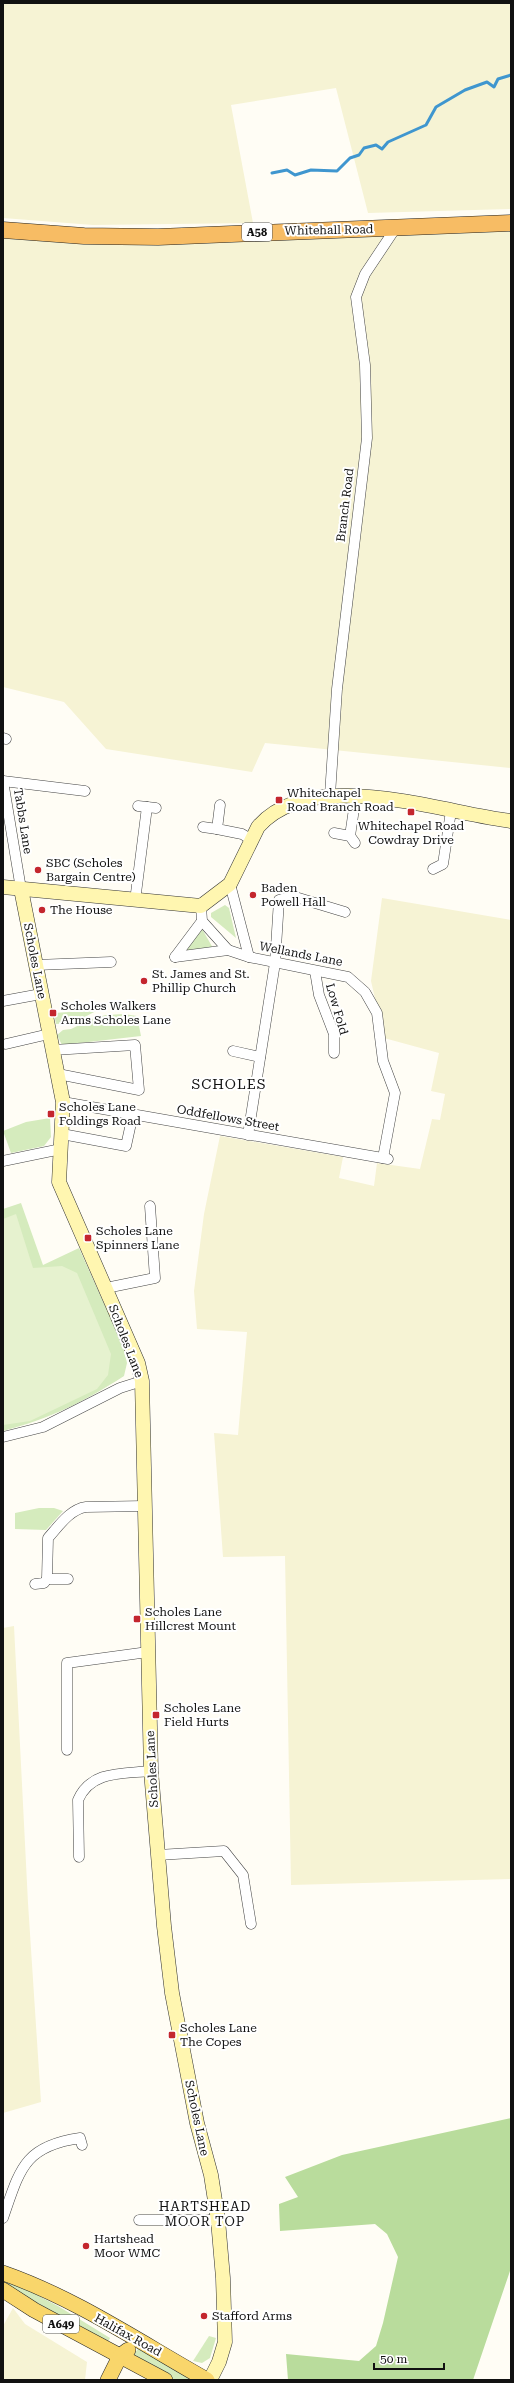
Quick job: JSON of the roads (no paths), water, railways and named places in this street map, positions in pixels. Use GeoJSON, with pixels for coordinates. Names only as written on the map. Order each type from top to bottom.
{"type":"FeatureCollection","features":[{"type":"Feature","properties":{"kind":"highway","name":"Whitehall Road"},"geometry":{"type":"LineString","coordinates":[[3,230],[84,236],[158,237],[279,231],[395,229],[511,223]]}},
{"type":"Feature","properties":{"kind":"main road"},"geometry":{"type":"LineString","coordinates":[[3,887],[135,901],[201,906],[230,884],[258,827],[271,815],[292,805],[330,795],[356,795],[511,820]]}},
{"type":"Feature","properties":{"kind":"main road","name":"Scholes Lane"},"geometry":{"type":"LineString","coordinates":[[21,889],[63,1102],[59,1182],[70,1212],[106,1288],[138,1363],[142,1381],[151,1771],[158,1855],[172,1993],[218,2220],[225,2342],[219,2362],[210,2380]]}},
{"type":"Feature","properties":{"kind":"main road","name":"Halifax Road"},"geometry":{"type":"LineString","coordinates":[[3,2273],[25,2281],[75,2305],[207,2380]]}},
{"type":"Feature","properties":{"kind":"main road","name":"Halifax Road"},"geometry":{"type":"LineString","coordinates":[[3,2290],[34,2310],[165,2380]]}},
{"type":"Feature","properties":{"kind":"main road"},"geometry":{"type":"LineString","coordinates":[[75,2305],[90,2320],[109,2331],[118,2342],[120,2356]]}},
{"type":"Feature","properties":{"kind":"main road"},"geometry":{"type":"LineString","coordinates":[[108,2380],[120,2356],[140,2342]]}},
{"type":"Feature","properties":{"kind":"street","name":"Branch Road"},"geometry":{"type":"LineString","coordinates":[[330,795],[337,689],[367,438],[365,365],[356,297],[365,274],[395,229]]}},
{"type":"Feature","properties":{"kind":"street"},"geometry":{"type":"LineString","coordinates":[[3,781],[85,791]]}},
{"type":"Feature","properties":{"kind":"street","name":"Tabbs Lane"},"geometry":{"type":"LineString","coordinates":[[3,781],[21,889]]}},
{"type":"Feature","properties":{"kind":"street"},"geometry":{"type":"LineString","coordinates":[[334,833],[353,840],[356,795]]}},
{"type":"Feature","properties":{"kind":"street"},"geometry":{"type":"LineString","coordinates":[[217,829],[220,805]]}},
{"type":"Feature","properties":{"kind":"street"},"geometry":{"type":"LineString","coordinates":[[135,901],[147,807]]}},
{"type":"Feature","properties":{"kind":"street"},"geometry":{"type":"LineString","coordinates":[[433,869],[443,864],[451,811]]}},
{"type":"Feature","properties":{"kind":"street"},"geometry":{"type":"LineString","coordinates":[[203,827],[242,834],[252,840]]}},
{"type":"Feature","properties":{"kind":"street"},"geometry":{"type":"LineString","coordinates":[[230,884],[249,957]]}},
{"type":"Feature","properties":{"kind":"street"},"geometry":{"type":"LineString","coordinates":[[248,1135],[275,963],[280,900],[292,896],[345,912]]}},
{"type":"Feature","properties":{"kind":"street"},"geometry":{"type":"LineString","coordinates":[[201,906],[202,921],[228,950]]}},
{"type":"Feature","properties":{"kind":"street","name":"Wellands Lane"},"geometry":{"type":"LineString","coordinates":[[202,921],[175,956],[228,950],[275,963],[348,977],[365,992],[377,1013],[381,1033],[383,1061],[395,1093],[386,1158]]}},
{"type":"Feature","properties":{"kind":"street"},"geometry":{"type":"LineString","coordinates":[[36,965],[111,962]]}},
{"type":"Feature","properties":{"kind":"street","name":"Low Fold"},"geometry":{"type":"LineString","coordinates":[[315,971],[319,995],[334,1034],[334,1053]]}},
{"type":"Feature","properties":{"kind":"street"},"geometry":{"type":"LineString","coordinates":[[3,1001],[41,994]]}},
{"type":"Feature","properties":{"kind":"street"},"geometry":{"type":"LineString","coordinates":[[6,1044],[50,1034]]}},
{"type":"Feature","properties":{"kind":"street"},"geometry":{"type":"LineString","coordinates":[[53,1050],[135,1045],[139,1090],[58,1074]]}},
{"type":"Feature","properties":{"kind":"street"},"geometry":{"type":"LineString","coordinates":[[233,1051],[260,1056]]}},
{"type":"Feature","properties":{"kind":"street","name":"Oddfellows Street"},"geometry":{"type":"LineString","coordinates":[[63,1102],[386,1158]]}},
{"type":"Feature","properties":{"kind":"street"},"geometry":{"type":"LineString","coordinates":[[62,1134],[126,1146],[133,1114]]}},
{"type":"Feature","properties":{"kind":"street"},"geometry":{"type":"LineString","coordinates":[[3,1161],[61,1149]]}},
{"type":"Feature","properties":{"kind":"street"},"geometry":{"type":"LineString","coordinates":[[106,1288],[155,1278],[150,1206]]}},
{"type":"Feature","properties":{"kind":"street"},"geometry":{"type":"LineString","coordinates":[[3,1437],[43,1427],[120,1388],[142,1381]]}},
{"type":"Feature","properties":{"kind":"street"},"geometry":{"type":"LineString","coordinates":[[35,1584],[44,1583],[47,1579],[48,1538],[78,1508],[144,1506]]}},
{"type":"Feature","properties":{"kind":"street"},"geometry":{"type":"LineString","coordinates":[[47,1579],[68,1579]]}},
{"type":"Feature","properties":{"kind":"street"},"geometry":{"type":"LineString","coordinates":[[67,1750],[67,1663],[148,1652]]}},
{"type":"Feature","properties":{"kind":"street"},"geometry":{"type":"LineString","coordinates":[[79,1857],[78,1800],[81,1794],[99,1777],[151,1771]]}},
{"type":"Feature","properties":{"kind":"street"},"geometry":{"type":"LineString","coordinates":[[158,1855],[224,1851],[243,1875],[251,1924]]}},
{"type":"Feature","properties":{"kind":"street"},"geometry":{"type":"LineString","coordinates":[[3,2218],[15,2183],[30,2157],[45,2146],[63,2140],[80,2138],[82,2145]]}},
{"type":"Feature","properties":{"kind":"street"},"geometry":{"type":"LineString","coordinates":[[139,2220],[218,2220]]}},
{"type":"Feature","properties":{"kind":"waterway"},"geometry":{"type":"LineString","coordinates":[[272,173],[287,170],[295,175],[311,170],[337,171],[350,158],[359,155],[364,148],[376,145],[382,149],[388,142],[426,125],[436,107],[465,90],[487,82],[494,87],[498,79],[511,75]]}},
{"type":"Feature","properties":{"kind":"place","name":"Whitechapel Road Branch Road"},"geometry":{"type":"Point","coordinates":[279,800]}},
{"type":"Feature","properties":{"kind":"place","name":"Whitechapel Road Cowdray Drive"},"geometry":{"type":"Point","coordinates":[411,812]}},
{"type":"Feature","properties":{"kind":"place","name":"SBC (Scholes Bargain Centre)"},"geometry":{"type":"Point","coordinates":[38,870]}},
{"type":"Feature","properties":{"kind":"place","name":"Baden Powell Hall"},"geometry":{"type":"Point","coordinates":[253,895]}},
{"type":"Feature","properties":{"kind":"place","name":"The House"},"geometry":{"type":"Point","coordinates":[42,910]}},
{"type":"Feature","properties":{"kind":"place","name":"St. James and St. Phillip Church"},"geometry":{"type":"Point","coordinates":[144,981]}},
{"type":"Feature","properties":{"kind":"place","name":"Scholes Walkers Arms Scholes Lane"},"geometry":{"type":"Point","coordinates":[53,1013]}},
{"type":"Feature","properties":{"kind":"place","name":"Scholes Lane Foldings Road"},"geometry":{"type":"Point","coordinates":[51,1114]}},
{"type":"Feature","properties":{"kind":"place","name":"Scholes Lane Spinners Lane"},"geometry":{"type":"Point","coordinates":[88,1238]}},
{"type":"Feature","properties":{"kind":"place","name":"Scholes Lane Hillcrest Mount"},"geometry":{"type":"Point","coordinates":[137,1619]}},
{"type":"Feature","properties":{"kind":"place","name":"Scholes Lane Field Hurts"},"geometry":{"type":"Point","coordinates":[156,1715]}},
{"type":"Feature","properties":{"kind":"place","name":"Scholes Lane The Copes"},"geometry":{"type":"Point","coordinates":[172,2035]}},
{"type":"Feature","properties":{"kind":"place","name":"Hartshead Moor WMC"},"geometry":{"type":"Point","coordinates":[86,2246]}},
{"type":"Feature","properties":{"kind":"place","name":"Stafford Arms"},"geometry":{"type":"Point","coordinates":[204,2316]}},
{"type":"Feature","properties":{"kind":"district","name":"SCHOLES"},"geometry":{"type":"Point","coordinates":[229,1084]}},
{"type":"Feature","properties":{"kind":"district","name":"HARTSHEAD MOOR TOP"},"geometry":{"type":"Point","coordinates":[205,2214]}}]}
